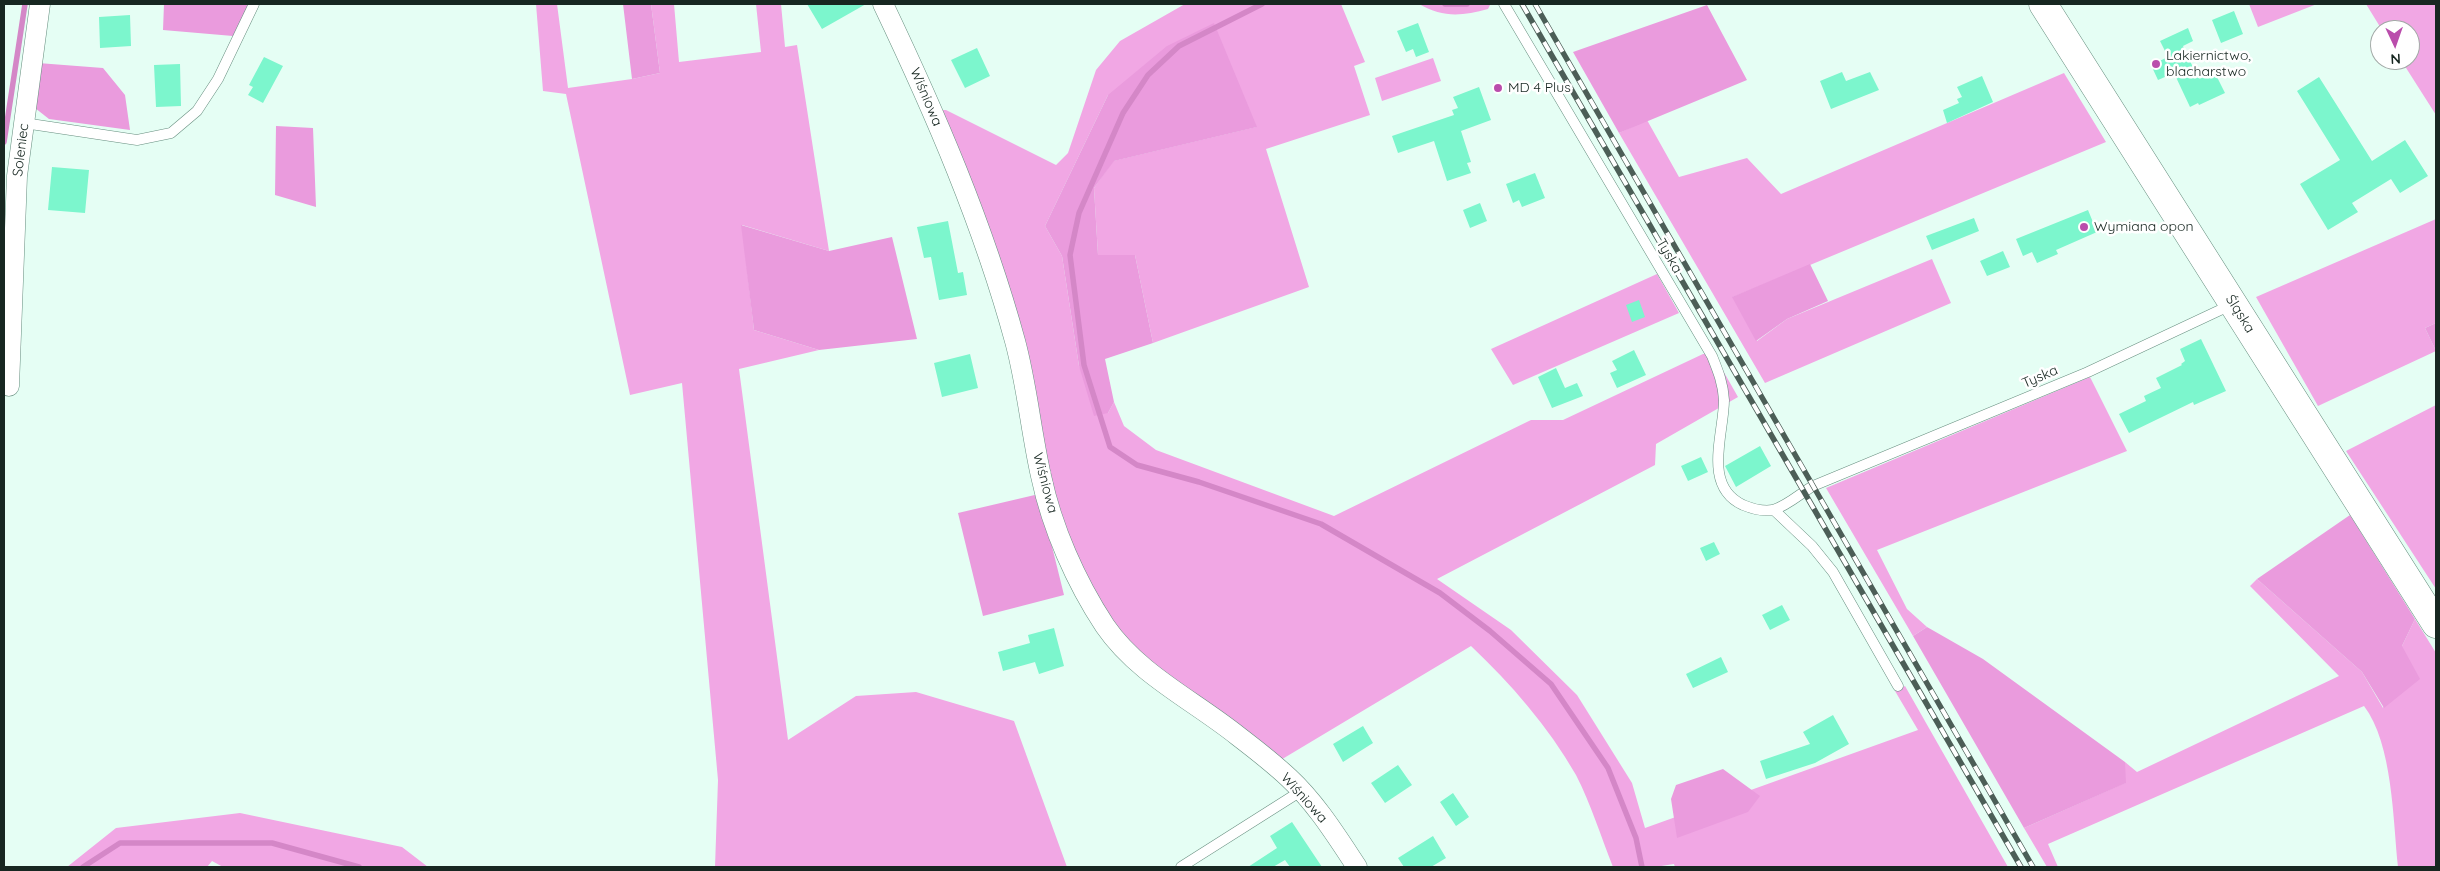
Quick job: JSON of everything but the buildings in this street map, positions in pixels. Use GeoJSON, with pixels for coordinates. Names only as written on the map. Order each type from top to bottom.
{"type":"FeatureCollection","features":[{"type":"Feature","properties":{"kind":"main road","name":"Śląska"},"geometry":{"type":"LineString","coordinates":[[2043,4],[2436,624]]}},
{"type":"Feature","properties":{"kind":"street","name":"Soleniec"},"geometry":{"type":"LineString","coordinates":[[9,386],[17,176],[40,4]]}},
{"type":"Feature","properties":{"kind":"street","name":"Wiśniowa"},"geometry":{"type":"LineString","coordinates":[[883,4],[926,94],[993,267],[1016,343],[1042,479],[1062,543],[1082,585],[1106,627],[1136,663],[1238,735],[1291,780],[1323,817],[1358,867]]}},
{"type":"Feature","properties":{"kind":"lane"},"geometry":{"type":"LineString","coordinates":[[24,123],[136,140],[171,132],[197,111],[218,79],[254,4]]}},
{"type":"Feature","properties":{"kind":"lane","name":"Tyska"},"geometry":{"type":"LineString","coordinates":[[1504,4],[1712,356],[1722,378],[1724,420],[1718,462],[1723,488],[1731,498],[1755,510],[1774,510],[1813,486],[2088,372],[2234,303]]}},
{"type":"Feature","properties":{"kind":"lane"},"geometry":{"type":"LineString","coordinates":[[1774,510],[1812,546],[1833,572],[1898,686]]}},
{"type":"Feature","properties":{"kind":"lane"},"geometry":{"type":"LineString","coordinates":[[1181,867],[1301,791]]}},
{"type":"Feature","properties":{"kind":"shaded area"},"geometry":{"type":"Polygon","coordinates":[[[164,4],[249,4],[233,36],[163,30],[164,4]]]}},
{"type":"Feature","properties":{"kind":"shaded area"},"geometry":{"type":"Polygon","coordinates":[[[536,4],[557,4],[568,88],[660,73],[651,4],[674,4],[679,62],[761,52],[756,4],[781,4],[785,47],[797,45],[829,251],[742,225],[754,330],[819,350],[739,369],[788,740],[856,696],[916,692],[1014,721],[1067,867],[715,867],[718,780],[682,383],[630,395],[566,94],[543,91],[536,4]]]}},
{"type":"Feature","properties":{"kind":"shaded area"},"geometry":{"type":"Polygon","coordinates":[[[623,4],[651,4],[660,73],[632,79],[623,4]]]}},
{"type":"Feature","properties":{"kind":"shaded area"},"geometry":{"type":"Polygon","coordinates":[[[1185,4],[1341,4],[1365,62],[1354,66],[1370,115],[1266,149],[1309,287],[1153,343],[1135,255],[1098,255],[1094,188],[1113,161],[1256,127],[1108,95],[1045,226],[1062,256],[1079,366],[1108,413],[1114,402],[1124,426],[1156,450],[1334,516],[1531,420],[1563,420],[1703,354],[1713,353],[1738,397],[1656,444],[1655,465],[1437,579],[1511,630],[1577,695],[1632,783],[1645,828],[1918,730],[1895,691],[1905,686],[2008,867],[1675,867],[1674,864],[1655,867],[1613,867],[1586,797],[1565,757],[1528,706],[1471,646],[1279,761],[1134,652],[1088,589],[1068,547],[937,110],[946,110],[1056,165],[1068,153],[1096,70],[1120,41],[1185,4]]]}},
{"type":"Feature","properties":{"kind":"shaded area"},"geometry":{"type":"Polygon","coordinates":[[[1419,4],[1490,5],[1488,9],[1470,13],[1445,14],[1419,4]]]}},
{"type":"Feature","properties":{"kind":"shaded area"},"geometry":{"type":"Polygon","coordinates":[[[2249,4],[2317,4],[2258,27],[2249,4]]]}},
{"type":"Feature","properties":{"kind":"shaded area"},"geometry":{"type":"Polygon","coordinates":[[[2366,4],[2436,4],[2436,115],[2407,70],[2420,70],[2420,20],[2376,20],[2366,4]]]}},
{"type":"Feature","properties":{"kind":"shaded area"},"geometry":{"type":"Polygon","coordinates":[[[1707,5],[1747,80],[1619,133],[1573,52],[1707,5]]]}},
{"type":"Feature","properties":{"kind":"shaded area"},"geometry":{"type":"Polygon","coordinates":[[[1214,23],[1257,127],[1114,161],[1094,188],[1098,255],[1135,255],[1153,343],[1105,359],[1114,402],[1108,413],[1094,416],[1079,366],[1062,256],[1045,226],[1108,95],[1167,46],[1214,23]]]}},
{"type":"Feature","properties":{"kind":"shaded area"},"geometry":{"type":"Polygon","coordinates":[[[1433,58],[1441,81],[1382,101],[1375,78],[1433,58]]]}},
{"type":"Feature","properties":{"kind":"shaded area"},"geometry":{"type":"Polygon","coordinates":[[[38,63],[103,68],[125,95],[130,130],[49,119],[35,108],[38,63]]]}},
{"type":"Feature","properties":{"kind":"shaded area"},"geometry":{"type":"Polygon","coordinates":[[[2064,73],[2106,142],[1733,297],[1757,341],[1787,319],[1932,259],[1951,303],[1765,383],[1619,133],[1647,120],[1679,177],[1747,158],[1781,194],[2064,73]]]}},
{"type":"Feature","properties":{"kind":"shaded area"},"geometry":{"type":"Polygon","coordinates":[[[276,126],[313,128],[316,207],[275,195],[276,126]]]}},
{"type":"Feature","properties":{"kind":"shaded area"},"geometry":{"type":"Polygon","coordinates":[[[2436,219],[2436,323],[2425,328],[2436,351],[2318,406],[2256,297],[2436,219]]]}},
{"type":"Feature","properties":{"kind":"shaded area"},"geometry":{"type":"Polygon","coordinates":[[[741,225],[829,251],[892,237],[917,339],[819,350],[754,330],[741,225]]]}},
{"type":"Feature","properties":{"kind":"shaded area"},"geometry":{"type":"Polygon","coordinates":[[[1810,264],[1828,301],[1787,319],[1756,341],[1732,297],[1810,264]]]}},
{"type":"Feature","properties":{"kind":"shaded area"},"geometry":{"type":"Polygon","coordinates":[[[1657,274],[1679,313],[1513,385],[1491,349],[1657,274]]]}},
{"type":"Feature","properties":{"kind":"shaded area"},"geometry":{"type":"Polygon","coordinates":[[[2436,323],[2436,351],[2425,328],[2436,323]]]}},
{"type":"Feature","properties":{"kind":"shaded area"},"geometry":{"type":"Polygon","coordinates":[[[2090,377],[2127,451],[1877,550],[1907,609],[1927,627],[1913,636],[1826,488],[2090,377]]]}},
{"type":"Feature","properties":{"kind":"shaded area"},"geometry":{"type":"Polygon","coordinates":[[[2436,405],[2436,589],[2346,451],[2436,405]]]}},
{"type":"Feature","properties":{"kind":"shaded area"},"geometry":{"type":"Polygon","coordinates":[[[1039,494],[1064,595],[983,616],[958,513],[1039,494]]]}},
{"type":"Feature","properties":{"kind":"shaded area"},"geometry":{"type":"Polygon","coordinates":[[[2350,515],[2415,619],[2402,646],[2420,679],[2384,708],[2362,672],[2257,579],[2350,515]]]}},
{"type":"Feature","properties":{"kind":"shaded area"},"geometry":{"type":"Polygon","coordinates":[[[2257,579],[2362,672],[2383,708],[2402,646],[2415,619],[2436,653],[2436,867],[2398,867],[2393,806],[2386,762],[2374,722],[2364,706],[2048,844],[2058,867],[2047,867],[2024,828],[2125,783],[2125,762],[2137,772],[2339,676],[2250,586],[2257,579]]]}},
{"type":"Feature","properties":{"kind":"shaded area"},"geometry":{"type":"Polygon","coordinates":[[[1927,627],[1983,659],[2125,762],[2126,783],[2024,828],[1913,636],[1927,627]]]}},
{"type":"Feature","properties":{"kind":"shaded area"},"geometry":{"type":"Polygon","coordinates":[[[1723,769],[1760,796],[1748,812],[1677,838],[1671,799],[1676,785],[1723,769]]]}},
{"type":"Feature","properties":{"kind":"shaded area"},"geometry":{"type":"Polygon","coordinates":[[[240,813],[402,847],[428,867],[223,867],[212,861],[207,867],[67,867],[116,828],[240,813]]]}},
{"type":"Feature","properties":{"kind":"waterway"},"geometry":{"type":"LineString","coordinates":[[4,142],[25,4]]}},
{"type":"Feature","properties":{"kind":"waterway"},"geometry":{"type":"LineString","coordinates":[[1262,4],[1179,46],[1148,75],[1123,113],[1079,213],[1070,255],[1084,365],[1110,447],[1137,465],[1199,482],[1321,524],[1440,593],[1490,631],[1551,684],[1608,768],[1636,838],[1642,867]]}},
{"type":"Feature","properties":{"kind":"waterway"},"geometry":{"type":"LineString","coordinates":[[1445,4],[1467,4]]}},
{"type":"Feature","properties":{"kind":"waterway"},"geometry":{"type":"LineString","coordinates":[[83,867],[120,843],[272,843],[359,867]]}},
{"type":"Feature","properties":{"kind":"railway"},"geometry":{"type":"LineString","coordinates":[[1522,4],[2021,867]]}},
{"type":"Feature","properties":{"kind":"railway"},"geometry":{"type":"LineString","coordinates":[[1535,4],[2033,867]]}},
{"type":"Feature","properties":{"kind":"place","name":"Lakiernictwo, blacharstwo"},"geometry":{"type":"Point","coordinates":[2156,64]}},
{"type":"Feature","properties":{"kind":"place","name":"MD 4 Plus"},"geometry":{"type":"Point","coordinates":[1498,88]}},
{"type":"Feature","properties":{"kind":"place","name":"Wymiana opon"},"geometry":{"type":"Point","coordinates":[2084,227]}}]}
